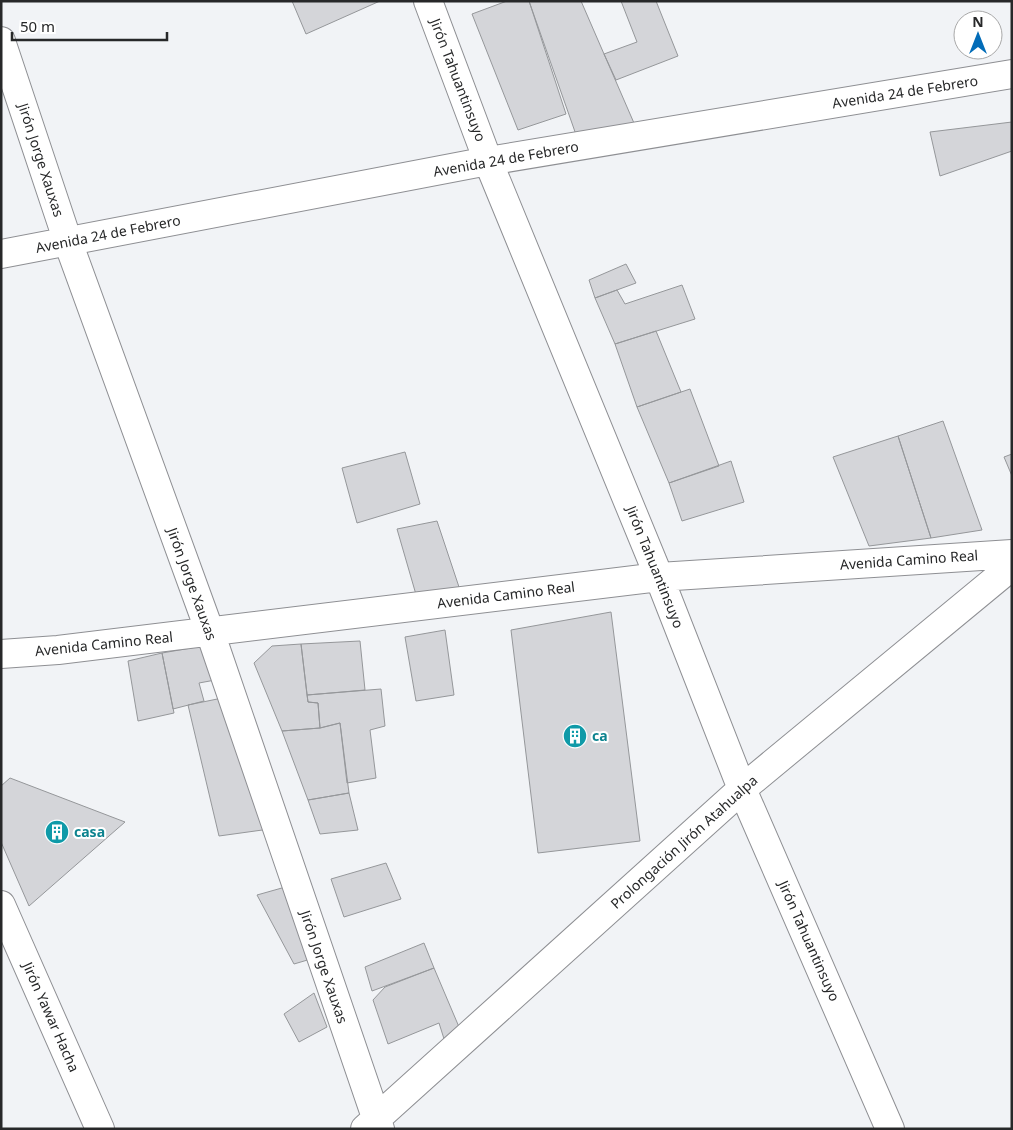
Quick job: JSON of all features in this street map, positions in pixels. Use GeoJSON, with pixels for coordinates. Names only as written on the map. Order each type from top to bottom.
{"type":"FeatureCollection","features":[{"type":"Feature","properties":{"kind":"street","name":"Jirón Tahuantinsuyo"},"geometry":{"type":"LineString","coordinates":[[428,1],[488,161],[659,576],[742,789],[890,1129]]}},
{"type":"Feature","properties":{"kind":"street","name":"Jirón Jorge Xauxas"},"geometry":{"type":"LineString","coordinates":[[1,41],[68,242],[210,632],[374,1125]]}},
{"type":"Feature","properties":{"kind":"street","name":"Avenida 24 de Febrero"},"geometry":{"type":"LineString","coordinates":[[1,254],[488,161],[1012,74]]}},
{"type":"Feature","properties":{"kind":"street","name":"Avenida Camino Real"},"geometry":{"type":"LineString","coordinates":[[1,654],[58,650],[210,632],[659,576],[1012,554]]}},
{"type":"Feature","properties":{"kind":"street","name":"Prolongación Jirón Atahualpa"},"geometry":{"type":"LineString","coordinates":[[374,1125],[742,789],[1012,566]]}},
{"type":"Feature","properties":{"kind":"street","name":"Jirón Yawar Hacha"},"geometry":{"type":"LineString","coordinates":[[1,905],[100,1129]]}},
{"type":"Feature","properties":{"kind":"building"},"geometry":{"type":"Polygon","coordinates":[[[292,1],[380,1],[306,34],[292,1]]]}},
{"type":"Feature","properties":{"kind":"building"},"geometry":{"type":"Polygon","coordinates":[[[507,1],[529,1],[566,114],[518,130],[472,14],[507,1]]]}},
{"type":"Feature","properties":{"kind":"building"},"geometry":{"type":"Polygon","coordinates":[[[529,1],[581,1],[637,130],[580,146],[529,1]]]}},
{"type":"Feature","properties":{"kind":"building"},"geometry":{"type":"Polygon","coordinates":[[[621,1],[656,1],[678,56],[616,80],[604,54],[637,42],[621,1]]]}},
{"type":"Feature","properties":{"kind":"building"},"geometry":{"type":"Polygon","coordinates":[[[1012,122],[1012,151],[940,176],[930,132],[1012,122]]]}},
{"type":"Feature","properties":{"kind":"building"},"geometry":{"type":"Polygon","coordinates":[[[626,264],[636,283],[595,298],[589,280],[626,264]]]}},
{"type":"Feature","properties":{"kind":"building"},"geometry":{"type":"Polygon","coordinates":[[[682,285],[695,319],[615,344],[595,298],[617,290],[625,304],[682,285]]]}},
{"type":"Feature","properties":{"kind":"building"},"geometry":{"type":"Polygon","coordinates":[[[656,331],[681,392],[637,407],[615,344],[656,331]]]}},
{"type":"Feature","properties":{"kind":"building"},"geometry":{"type":"Polygon","coordinates":[[[690,389],[719,466],[669,483],[637,407],[690,389]]]}},
{"type":"Feature","properties":{"kind":"building"},"geometry":{"type":"Polygon","coordinates":[[[943,421],[982,530],[931,538],[898,436],[943,421]]]}},
{"type":"Feature","properties":{"kind":"building"},"geometry":{"type":"Polygon","coordinates":[[[898,436],[931,538],[869,546],[833,457],[898,436]]]}},
{"type":"Feature","properties":{"kind":"building"},"geometry":{"type":"Polygon","coordinates":[[[405,452],[420,504],[357,523],[342,468],[405,452]]]}},
{"type":"Feature","properties":{"kind":"building"},"geometry":{"type":"Polygon","coordinates":[[[1012,454],[1012,476],[1004,457],[1012,454]]]}},
{"type":"Feature","properties":{"kind":"building"},"geometry":{"type":"Polygon","coordinates":[[[731,461],[744,502],[682,521],[669,483],[731,461]]]}},
{"type":"Feature","properties":{"kind":"building"},"geometry":{"type":"Polygon","coordinates":[[[437,521],[460,590],[417,598],[397,529],[437,521]]]}},
{"type":"Feature","properties":{"kind":"building","name":"ca"},"geometry":{"type":"Polygon","coordinates":[[[611,612],[640,841],[538,853],[511,630],[611,612]]]}},
{"type":"Feature","properties":{"kind":"building"},"geometry":{"type":"Polygon","coordinates":[[[445,630],[454,695],[416,701],[405,637],[445,630]]]}},
{"type":"Feature","properties":{"kind":"building"},"geometry":{"type":"Polygon","coordinates":[[[360,641],[365,690],[307,695],[301,644],[360,641]]]}},
{"type":"Feature","properties":{"kind":"building"},"geometry":{"type":"Polygon","coordinates":[[[214,644],[226,678],[199,683],[204,701],[173,709],[162,653],[214,644]]]}},
{"type":"Feature","properties":{"kind":"building"},"geometry":{"type":"Polygon","coordinates":[[[301,644],[308,702],[318,703],[320,728],[282,731],[254,663],[272,646],[301,644]]]}},
{"type":"Feature","properties":{"kind":"building"},"geometry":{"type":"Polygon","coordinates":[[[162,653],[174,713],[138,721],[128,661],[162,653]]]}},
{"type":"Feature","properties":{"kind":"building"},"geometry":{"type":"Polygon","coordinates":[[[381,689],[385,726],[370,730],[376,778],[347,783],[340,723],[320,728],[318,703],[308,702],[307,695],[381,689]]]}},
{"type":"Feature","properties":{"kind":"building"},"geometry":{"type":"Polygon","coordinates":[[[232,696],[277,828],[219,836],[188,705],[232,696]]]}},
{"type":"Feature","properties":{"kind":"building"},"geometry":{"type":"Polygon","coordinates":[[[340,723],[349,793],[308,800],[282,731],[320,728],[340,723]]]}},
{"type":"Feature","properties":{"kind":"building","name":"casa"},"geometry":{"type":"Polygon","coordinates":[[[10,778],[125,822],[29,906],[1,842],[1,786],[10,778]]]}},
{"type":"Feature","properties":{"kind":"building"},"geometry":{"type":"Polygon","coordinates":[[[349,793],[358,830],[320,834],[308,800],[349,793]]]}},
{"type":"Feature","properties":{"kind":"building"},"geometry":{"type":"Polygon","coordinates":[[[386,863],[401,899],[344,917],[331,879],[386,863]]]}},
{"type":"Feature","properties":{"kind":"building"},"geometry":{"type":"Polygon","coordinates":[[[296,884],[321,956],[294,964],[257,895],[296,884]]]}},
{"type":"Feature","properties":{"kind":"building"},"geometry":{"type":"Polygon","coordinates":[[[424,943],[434,968],[372,991],[365,967],[424,943]]]}},
{"type":"Feature","properties":{"kind":"building"},"geometry":{"type":"Polygon","coordinates":[[[434,968],[462,1034],[445,1042],[439,1023],[388,1044],[373,1000],[385,987],[434,968]]]}},
{"type":"Feature","properties":{"kind":"building"},"geometry":{"type":"Polygon","coordinates":[[[314,993],[327,1027],[299,1042],[284,1014],[314,993]]]}},
{"type":"Feature","properties":{"kind":"place","name":"ca"},"geometry":{"type":"Point","coordinates":[575,736]}},
{"type":"Feature","properties":{"kind":"place","name":"casa"},"geometry":{"type":"Point","coordinates":[57,832]}}]}
